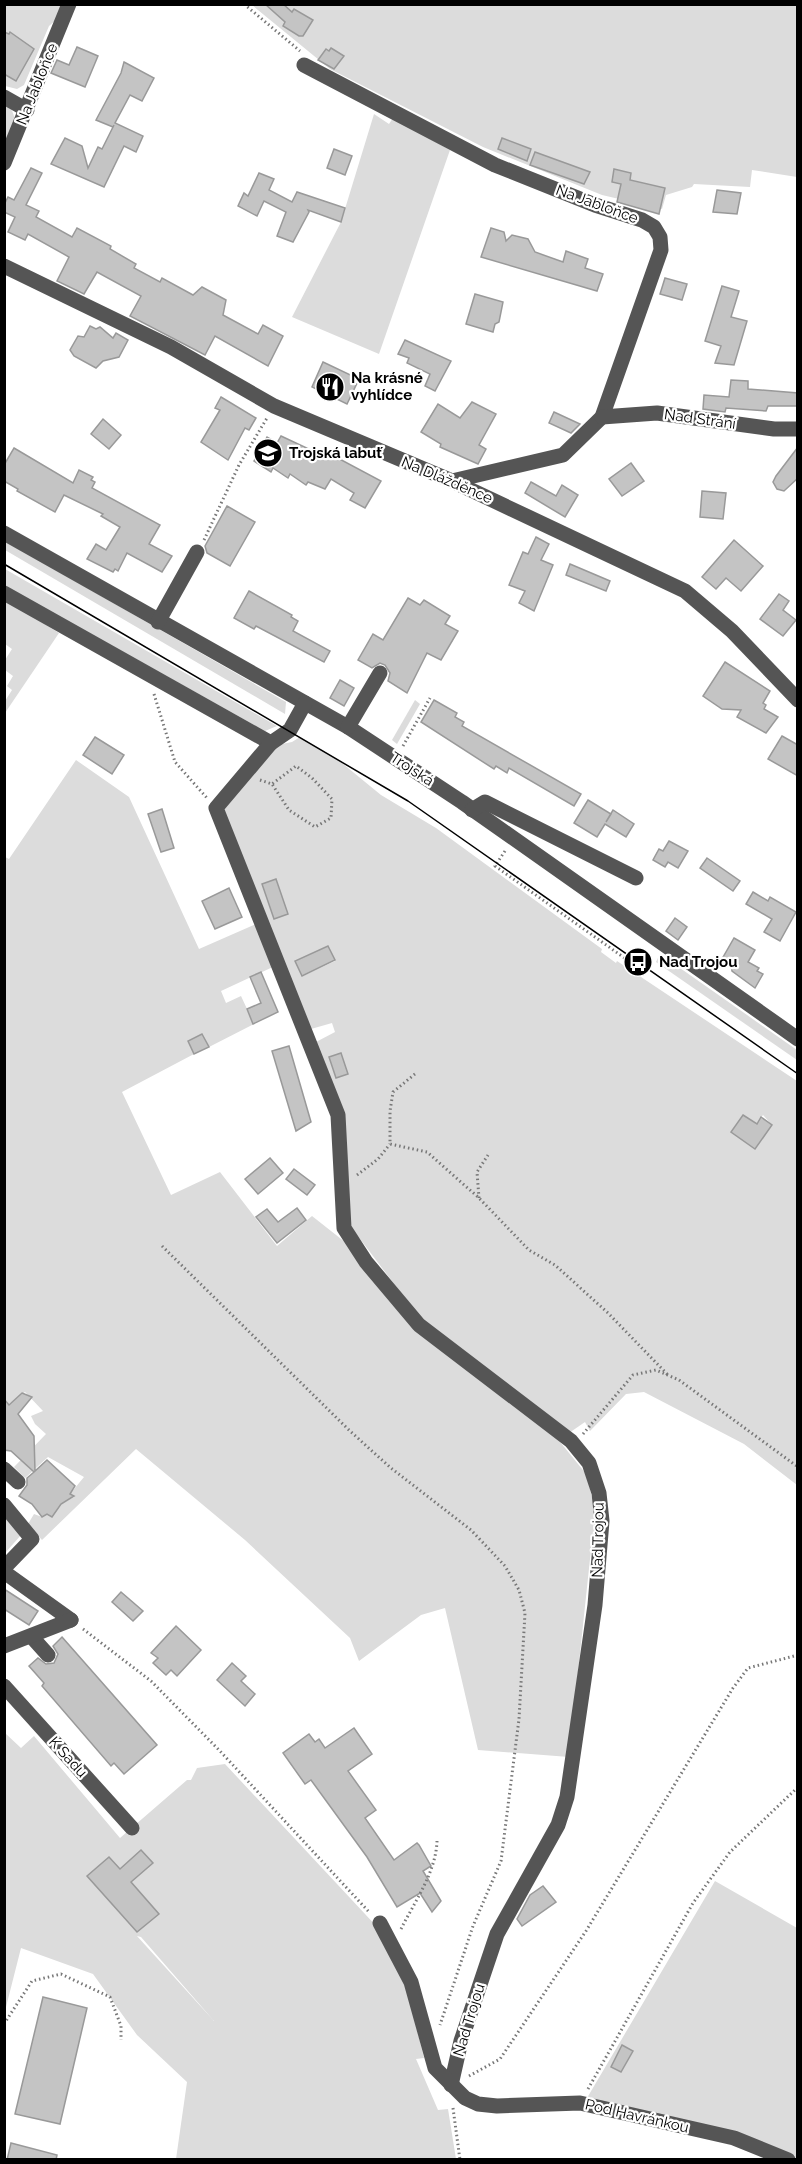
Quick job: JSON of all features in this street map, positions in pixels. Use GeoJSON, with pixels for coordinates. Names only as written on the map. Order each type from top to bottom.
{"type":"FeatureCollection","features":[{"type":"Feature","properties":{"kind":"street","name":"Na Jabloňce"},"geometry":{"type":"LineString","coordinates":[[4,162],[69,4]]}},
{"type":"Feature","properties":{"kind":"street","name":"Na Jabloňce"},"geometry":{"type":"LineString","coordinates":[[305,60],[495,165],[595,205],[642,220],[654,227],[660,237],[661,250],[602,417],[563,455],[452,481]]}},
{"type":"Feature","properties":{"kind":"street"},"geometry":{"type":"LineString","coordinates":[[4,97],[27,110]]}},
{"type":"Feature","properties":{"kind":"street","name":"Na Dlážděnce"},"geometry":{"type":"LineString","coordinates":[[4,267],[171,347],[274,406],[452,481],[685,591],[732,631],[798,700]]}},
{"type":"Feature","properties":{"kind":"street","name":"Nad Strání"},"geometry":{"type":"LineString","coordinates":[[602,417],[657,412],[774,429],[798,429]]}},
{"type":"Feature","properties":{"kind":"street","name":"Trojská"},"geometry":{"type":"LineString","coordinates":[[4,533],[348,728],[472,810],[798,1039]]}},
{"type":"Feature","properties":{"kind":"street"},"geometry":{"type":"LineString","coordinates":[[158,622],[197,552]]}},
{"type":"Feature","properties":{"kind":"street"},"geometry":{"type":"LineString","coordinates":[[4,593],[271,743]]}},
{"type":"Feature","properties":{"kind":"street"},"geometry":{"type":"LineString","coordinates":[[348,728],[380,673]]}},
{"type":"Feature","properties":{"kind":"street"},"geometry":{"type":"LineString","coordinates":[[216,808],[271,743],[290,730],[305,703]]}},
{"type":"Feature","properties":{"kind":"street"},"geometry":{"type":"LineString","coordinates":[[472,810],[485,802],[636,878]]}},
{"type":"Feature","properties":{"kind":"street","name":"Nad Trojou"},"geometry":{"type":"LineString","coordinates":[[216,808],[338,1115],[344,1228],[366,1262],[419,1325],[571,1441],[589,1463],[599,1493],[602,1521],[595,1605],[567,1797],[558,1825],[497,1935],[461,2041],[451,2085]]}},
{"type":"Feature","properties":{"kind":"street"},"geometry":{"type":"LineString","coordinates":[[4,1469],[18,1482]]}},
{"type":"Feature","properties":{"kind":"street"},"geometry":{"type":"LineString","coordinates":[[4,1505],[32,1539],[4,1570],[71,1620]]}},
{"type":"Feature","properties":{"kind":"street"},"geometry":{"type":"LineString","coordinates":[[4,1646],[71,1620]]}},
{"type":"Feature","properties":{"kind":"street"},"geometry":{"type":"LineString","coordinates":[[31,1636],[48,1655]]}},
{"type":"Feature","properties":{"kind":"street","name":"K Sadu"},"geometry":{"type":"LineString","coordinates":[[4,1686],[132,1828]]}},
{"type":"Feature","properties":{"kind":"street","name":"Pod Havránkou"},"geometry":{"type":"LineString","coordinates":[[380,1923],[411,1982],[435,2068],[465,2098],[478,2104],[497,2106],[580,2103],[734,2138],[788,2160]]}},
{"type":"Feature","properties":{"kind":"path"},"geometry":{"type":"LineString","coordinates":[[244,4],[305,60]]}},
{"type":"Feature","properties":{"kind":"path"},"geometry":{"type":"LineString","coordinates":[[197,552],[238,465],[269,414]]}},
{"type":"Feature","properties":{"kind":"path"},"geometry":{"type":"LineString","coordinates":[[156,678],[154,695],[175,762],[216,808]]}},
{"type":"Feature","properties":{"kind":"path"},"geometry":{"type":"LineString","coordinates":[[400,750],[430,698]]}},
{"type":"Feature","properties":{"kind":"path"},"geometry":{"type":"LineString","coordinates":[[244,775],[272,784],[289,810],[315,827],[332,818],[332,798],[296,766],[272,784]]}},
{"type":"Feature","properties":{"kind":"path"},"geometry":{"type":"LineString","coordinates":[[505,850],[495,866],[640,969]]}},
{"type":"Feature","properties":{"kind":"path"},"geometry":{"type":"LineString","coordinates":[[358,1174],[378,1159],[390,1144],[390,1111],[393,1092],[416,1074]]}},
{"type":"Feature","properties":{"kind":"path"},"geometry":{"type":"LineString","coordinates":[[390,1144],[427,1152],[480,1198],[529,1250],[555,1265],[608,1313],[668,1375]]}},
{"type":"Feature","properties":{"kind":"path"},"geometry":{"type":"LineString","coordinates":[[480,1198],[477,1172],[488,1155]]}},
{"type":"Feature","properties":{"kind":"path"},"geometry":{"type":"LineString","coordinates":[[162,1246],[351,1432],[392,1468],[471,1530],[505,1566],[519,1590],[525,1613],[519,1719],[501,1861],[473,1926],[430,2052]]}},
{"type":"Feature","properties":{"kind":"path"},"geometry":{"type":"LineString","coordinates":[[571,1441],[584,1433],[633,1375],[656,1371],[678,1380],[798,1467]]}},
{"type":"Feature","properties":{"kind":"path"},"geometry":{"type":"LineString","coordinates":[[71,1620],[151,1681],[219,1750],[380,1923]]}},
{"type":"Feature","properties":{"kind":"path"},"geometry":{"type":"LineString","coordinates":[[460,2160],[451,2085],[501,2059],[585,1931],[732,1688],[748,1668],[798,1655]]}},
{"type":"Feature","properties":{"kind":"path"},"geometry":{"type":"LineString","coordinates":[[580,2103],[693,1903],[730,1852],[798,1787]]}},
{"type":"Feature","properties":{"kind":"path"},"geometry":{"type":"LineString","coordinates":[[394,1947],[431,1870],[436,1857],[436,1841]]}},
{"type":"Feature","properties":{"kind":"path"},"geometry":{"type":"LineString","coordinates":[[4,2024],[32,1981],[61,1974],[110,1997],[121,2026],[121,2040]]}},
{"type":"Feature","properties":{"kind":"shaded area"},"geometry":{"type":"Polygon","coordinates":[[[5,5],[63,5],[57,19],[49,26],[24,85],[17,89],[5,86],[5,74],[16,81],[34,49],[5,32],[5,5]]]}},
{"type":"Feature","properties":{"kind":"shaded area"},"geometry":{"type":"Polygon","coordinates":[[[252,5],[797,5],[797,177],[752,170],[750,187],[694,184],[692,187],[666,195],[662,209],[602,195],[483,147],[330,69],[252,5]]]}},
{"type":"Feature","properties":{"kind":"shaded area"},"geometry":{"type":"Polygon","coordinates":[[[5,103],[13,114],[14,127],[5,153],[5,103]]]}},
{"type":"Feature","properties":{"kind":"shaded area"},"geometry":{"type":"Polygon","coordinates":[[[374,114],[389,124],[393,118],[450,150],[379,354],[292,317],[341,222],[374,114]]]}},
{"type":"Feature","properties":{"kind":"shaded area"},"geometry":{"type":"Polygon","coordinates":[[[5,541],[286,702],[285,714],[5,550],[5,541]]]}},
{"type":"Feature","properties":{"kind":"shaded area"},"geometry":{"type":"Polygon","coordinates":[[[5,569],[277,726],[265,731],[5,586],[5,569]]]}},
{"type":"Feature","properties":{"kind":"shaded area"},"geometry":{"type":"Polygon","coordinates":[[[4,599],[59,633],[5,713],[5,701],[12,690],[7,686],[13,676],[5,670],[5,660],[12,649],[5,644],[4,599]]]}},
{"type":"Feature","properties":{"kind":"shaded area"},"geometry":{"type":"Polygon","coordinates":[[[415,700],[420,704],[397,744],[392,740],[415,700]]]}},
{"type":"Feature","properties":{"kind":"shaded area"},"geometry":{"type":"Polygon","coordinates":[[[300,737],[337,759],[381,795],[436,828],[602,949],[601,952],[616,963],[617,961],[797,1081],[797,1485],[744,1444],[644,1392],[626,1394],[590,1431],[585,1422],[569,1433],[423,1322],[351,1227],[341,1107],[316,1042],[335,1032],[332,1023],[311,1029],[222,811],[277,745],[292,742],[300,737]],[[276,880],[262,884],[274,919],[287,914],[276,880]],[[328,946],[296,962],[303,976],[335,961],[328,946]],[[329,1057],[336,1077],[348,1074],[329,1057]],[[743,1115],[731,1132],[755,1149],[772,1125],[763,1115],[757,1124],[743,1115]]]}},
{"type":"Feature","properties":{"kind":"shaded area"},"geometry":{"type":"Polygon","coordinates":[[[76,760],[129,797],[199,949],[258,923],[275,966],[221,991],[226,1003],[241,996],[254,1024],[209,1047],[202,1034],[188,1041],[194,1054],[122,1092],[171,1195],[220,1172],[277,1246],[312,1216],[350,1246],[417,1331],[556,1437],[587,1475],[595,1512],[569,1757],[478,1750],[445,1608],[421,1615],[359,1661],[350,1638],[245,1540],[136,1449],[42,1540],[28,1524],[34,1514],[42,1517],[47,1514],[52,1517],[61,1504],[74,1497],[70,1494],[84,1477],[48,1457],[25,1478],[14,1467],[46,1434],[35,1424],[31,1416],[43,1411],[25,1392],[5,1407],[5,857],[9,859],[76,760]]]}},
{"type":"Feature","properties":{"kind":"shaded area"},"geometry":{"type":"Polygon","coordinates":[[[660,954],[797,1050],[797,1060],[656,962],[660,954]]]}},
{"type":"Feature","properties":{"kind":"shaded area"},"geometry":{"type":"Polygon","coordinates":[[[4,1513],[22,1534],[5,1553],[4,1553],[4,1513]]]}},
{"type":"Feature","properties":{"kind":"shaded area"},"geometry":{"type":"Polygon","coordinates":[[[5,1733],[21,1748],[34,1736],[120,1838],[187,1780],[191,1780],[197,1768],[225,1764],[379,1929],[406,1985],[424,2058],[416,2059],[438,2110],[448,2109],[456,2159],[176,2159],[187,2082],[137,2035],[93,1974],[21,1948],[5,2011],[5,1733]],[[137,1936],[214,2021],[141,1937],[137,1936]]]}},
{"type":"Feature","properties":{"kind":"shaded area"},"geometry":{"type":"Polygon","coordinates":[[[715,1881],[797,1928],[797,2159],[587,2098],[715,1881]],[[622,2046],[611,2067],[621,2072],[633,2052],[622,2046]]]}},
{"type":"Feature","properties":{"kind":"building"},"geometry":{"type":"Polygon","coordinates":[[[265,4],[283,4],[292,12],[294,9],[313,20],[303,36],[299,36],[283,26],[285,22],[265,4]]]}},
{"type":"Feature","properties":{"kind":"building"},"geometry":{"type":"Polygon","coordinates":[[[4,32],[9,34],[10,32],[34,49],[16,81],[4,74],[4,32]]]}},
{"type":"Feature","properties":{"kind":"building"},"geometry":{"type":"Polygon","coordinates":[[[77,47],[98,56],[85,87],[51,73],[57,60],[69,65],[77,47]]]}},
{"type":"Feature","properties":{"kind":"building"},"geometry":{"type":"Polygon","coordinates":[[[331,48],[344,56],[334,69],[318,60],[326,49],[329,51],[331,48]]]}},
{"type":"Feature","properties":{"kind":"building"},"geometry":{"type":"Polygon","coordinates":[[[124,62],[154,78],[142,101],[130,95],[115,123],[143,136],[136,152],[124,146],[104,187],[51,164],[65,138],[82,146],[88,168],[98,147],[102,149],[113,127],[96,120],[121,73],[124,62]]]}},
{"type":"Feature","properties":{"kind":"building"},"geometry":{"type":"Polygon","coordinates":[[[502,138],[531,149],[527,161],[498,149],[502,138]]]}},
{"type":"Feature","properties":{"kind":"building"},"geometry":{"type":"Polygon","coordinates":[[[334,149],[352,156],[345,175],[327,168],[334,149]]]}},
{"type":"Feature","properties":{"kind":"building"},"geometry":{"type":"Polygon","coordinates":[[[535,152],[590,172],[584,184],[530,165],[535,152]]]}},
{"type":"Feature","properties":{"kind":"building"},"geometry":{"type":"Polygon","coordinates":[[[31,168],[42,173],[26,205],[39,211],[36,217],[72,237],[77,228],[111,246],[110,249],[136,264],[134,268],[160,282],[162,278],[193,295],[202,287],[226,300],[223,315],[258,334],[263,325],[283,336],[268,366],[215,336],[205,355],[130,316],[141,296],[97,272],[84,294],[57,281],[69,257],[28,234],[25,240],[8,232],[15,217],[4,212],[4,205],[8,197],[14,200],[31,168]]]}},
{"type":"Feature","properties":{"kind":"building"},"geometry":{"type":"Polygon","coordinates":[[[614,169],[631,173],[630,180],[665,188],[659,214],[617,202],[621,184],[612,182],[614,169]]]}},
{"type":"Feature","properties":{"kind":"building"},"geometry":{"type":"Polygon","coordinates":[[[259,173],[274,179],[269,190],[292,202],[297,192],[345,208],[341,222],[308,210],[293,242],[277,236],[286,212],[264,201],[257,216],[238,206],[244,193],[248,196],[259,173]]]}},
{"type":"Feature","properties":{"kind":"building"},"geometry":{"type":"Polygon","coordinates":[[[717,190],[741,193],[737,214],[713,212],[717,190]]]}},
{"type":"Feature","properties":{"kind":"building"},"geometry":{"type":"Polygon","coordinates":[[[491,228],[504,232],[506,241],[512,235],[528,239],[535,252],[563,262],[566,251],[588,259],[585,268],[603,274],[597,291],[481,257],[491,228]]]}},
{"type":"Feature","properties":{"kind":"building"},"geometry":{"type":"Polygon","coordinates":[[[665,278],[687,284],[682,300],[660,294],[665,278]]]}},
{"type":"Feature","properties":{"kind":"building"},"geometry":{"type":"Polygon","coordinates":[[[722,286],[739,291],[731,317],[747,321],[734,365],[715,363],[721,346],[705,341],[722,286]]]}},
{"type":"Feature","properties":{"kind":"building"},"geometry":{"type":"Polygon","coordinates":[[[475,294],[503,302],[499,322],[495,324],[493,332],[466,324],[475,294]]]}},
{"type":"Feature","properties":{"kind":"building"},"geometry":{"type":"Polygon","coordinates":[[[90,326],[96,329],[100,327],[113,338],[116,333],[128,340],[119,357],[103,361],[96,368],[74,356],[70,350],[78,336],[84,337],[90,326]]]}},
{"type":"Feature","properties":{"kind":"building"},"geometry":{"type":"Polygon","coordinates":[[[405,340],[451,361],[435,391],[425,386],[430,374],[407,363],[409,358],[398,354],[405,340]]]}},
{"type":"Feature","properties":{"kind":"building"},"geometry":{"type":"Polygon","coordinates":[[[323,362],[359,379],[347,404],[312,387],[323,362]]]}},
{"type":"Feature","properties":{"kind":"building"},"geometry":{"type":"Polygon","coordinates":[[[731,380],[748,381],[748,389],[798,393],[798,406],[768,406],[766,411],[726,408],[725,412],[703,409],[704,395],[729,397],[731,380]]]}},
{"type":"Feature","properties":{"kind":"building"},"geometry":{"type":"Polygon","coordinates":[[[221,397],[256,418],[249,430],[245,428],[228,460],[201,442],[220,410],[215,408],[221,397]]]}},
{"type":"Feature","properties":{"kind":"building"},"geometry":{"type":"Polygon","coordinates":[[[472,402],[496,414],[479,445],[486,449],[478,464],[440,447],[441,444],[421,432],[438,404],[460,418],[472,402]]]}},
{"type":"Feature","properties":{"kind":"building"},"geometry":{"type":"Polygon","coordinates":[[[554,412],[580,424],[571,433],[549,423],[554,412]]]}},
{"type":"Feature","properties":{"kind":"building"},"geometry":{"type":"Polygon","coordinates":[[[103,419],[121,435],[109,449],[91,434],[103,419]]]}},
{"type":"Feature","properties":{"kind":"building"},"geometry":{"type":"Polygon","coordinates":[[[281,436],[315,452],[316,449],[332,459],[334,456],[381,481],[365,508],[350,500],[354,493],[331,479],[325,489],[308,482],[306,485],[290,474],[288,478],[273,468],[271,472],[254,461],[267,437],[277,443],[281,436]]]}},
{"type":"Feature","properties":{"kind":"building"},"geometry":{"type":"Polygon","coordinates":[[[798,447],[798,478],[784,491],[777,489],[773,482],[776,476],[798,447]]]}},
{"type":"Feature","properties":{"kind":"building"},"geometry":{"type":"Polygon","coordinates":[[[14,448],[73,483],[79,470],[93,477],[91,480],[95,482],[92,488],[160,525],[149,544],[172,556],[162,572],[127,553],[118,571],[115,569],[113,572],[87,559],[96,544],[106,550],[120,527],[101,516],[103,514],[64,495],[55,512],[17,491],[18,489],[4,481],[4,465],[14,448]]]}},
{"type":"Feature","properties":{"kind":"building"},"geometry":{"type":"Polygon","coordinates":[[[631,463],[644,481],[622,496],[609,479],[631,463]]]}},
{"type":"Feature","properties":{"kind":"building"},"geometry":{"type":"Polygon","coordinates":[[[531,482],[556,496],[562,485],[578,495],[565,517],[525,493],[531,482]]]}},
{"type":"Feature","properties":{"kind":"building"},"geometry":{"type":"Polygon","coordinates":[[[702,491],[726,493],[723,519],[700,517],[702,491]]]}},
{"type":"Feature","properties":{"kind":"building"},"geometry":{"type":"Polygon","coordinates":[[[227,506],[255,522],[230,566],[207,553],[205,546],[227,506]]]}},
{"type":"Feature","properties":{"kind":"building"},"geometry":{"type":"Polygon","coordinates":[[[536,537],[549,544],[541,560],[553,565],[534,611],[519,603],[525,591],[509,585],[523,552],[528,554],[536,537]]]}},
{"type":"Feature","properties":{"kind":"building"},"geometry":{"type":"Polygon","coordinates":[[[734,540],[763,566],[741,591],[726,578],[716,589],[702,577],[734,540]]]}},
{"type":"Feature","properties":{"kind":"building"},"geometry":{"type":"Polygon","coordinates":[[[570,564],[610,581],[606,591],[566,575],[570,564]]]}},
{"type":"Feature","properties":{"kind":"building"},"geometry":{"type":"Polygon","coordinates":[[[249,591],[292,615],[291,617],[298,621],[293,631],[330,651],[324,662],[256,626],[254,629],[234,618],[249,591]]]}},
{"type":"Feature","properties":{"kind":"building"},"geometry":{"type":"Polygon","coordinates":[[[779,594],[789,601],[783,610],[796,620],[783,636],[760,619],[779,594]]]}},
{"type":"Feature","properties":{"kind":"building"},"geometry":{"type":"Polygon","coordinates":[[[408,598],[420,605],[424,600],[450,616],[445,624],[458,631],[441,660],[427,653],[407,693],[388,681],[390,673],[385,665],[380,663],[372,668],[358,660],[373,634],[383,640],[408,598]]]}},
{"type":"Feature","properties":{"kind":"building"},"geometry":{"type":"Polygon","coordinates":[[[725,662],[770,691],[763,703],[766,705],[764,709],[778,717],[766,733],[737,717],[741,710],[722,709],[703,696],[725,662]]]}},
{"type":"Feature","properties":{"kind":"building"},"geometry":{"type":"Polygon","coordinates":[[[340,680],[354,688],[344,706],[330,698],[340,680]]]}},
{"type":"Feature","properties":{"kind":"building"},"geometry":{"type":"Polygon","coordinates":[[[434,700],[457,713],[455,717],[464,722],[462,726],[581,794],[574,806],[509,768],[507,773],[496,766],[494,769],[421,722],[434,700]]]}},
{"type":"Feature","properties":{"kind":"building"},"geometry":{"type":"Polygon","coordinates":[[[782,736],[798,745],[798,776],[768,759],[782,736]]]}},
{"type":"Feature","properties":{"kind":"building"},"geometry":{"type":"Polygon","coordinates":[[[95,737],[124,755],[112,774],[83,755],[95,737]]]}},
{"type":"Feature","properties":{"kind":"building"},"geometry":{"type":"Polygon","coordinates":[[[588,800],[611,814],[613,810],[634,824],[626,837],[605,824],[597,837],[574,823],[588,800]]]}},
{"type":"Feature","properties":{"kind":"building"},"geometry":{"type":"Polygon","coordinates":[[[162,809],[174,848],[161,852],[148,814],[162,809]]]}},
{"type":"Feature","properties":{"kind":"building"},"geometry":{"type":"Polygon","coordinates":[[[669,841],[688,851],[678,868],[668,862],[665,867],[653,860],[659,849],[663,851],[669,841]]]}},
{"type":"Feature","properties":{"kind":"building"},"geometry":{"type":"Polygon","coordinates":[[[707,858],[740,881],[733,891],[700,868],[707,858]]]}},
{"type":"Feature","properties":{"kind":"building"},"geometry":{"type":"Polygon","coordinates":[[[276,879],[288,914],[274,919],[262,884],[276,879]]]}},
{"type":"Feature","properties":{"kind":"building"},"geometry":{"type":"Polygon","coordinates":[[[229,888],[242,917],[215,929],[202,901],[229,888]]]}},
{"type":"Feature","properties":{"kind":"building"},"geometry":{"type":"Polygon","coordinates":[[[753,892],[768,901],[770,897],[796,912],[780,941],[764,932],[772,919],[746,904],[753,892]]]}},
{"type":"Feature","properties":{"kind":"building"},"geometry":{"type":"Polygon","coordinates":[[[675,918],[687,927],[678,940],[666,931],[675,918]]]}},
{"type":"Feature","properties":{"kind":"building"},"geometry":{"type":"Polygon","coordinates":[[[734,938],[755,950],[748,962],[759,968],[757,971],[763,974],[755,988],[732,971],[731,964],[722,959],[734,938]]]}},
{"type":"Feature","properties":{"kind":"building"},"geometry":{"type":"Polygon","coordinates":[[[328,946],[335,960],[302,976],[295,961],[328,946]]]}},
{"type":"Feature","properties":{"kind":"building"},"geometry":{"type":"Polygon","coordinates":[[[261,972],[278,1012],[253,1024],[247,1009],[261,1003],[250,977],[261,972]]]}},
{"type":"Feature","properties":{"kind":"building"},"geometry":{"type":"Polygon","coordinates":[[[202,1034],[209,1047],[194,1054],[188,1041],[202,1034]]]}},
{"type":"Feature","properties":{"kind":"building"},"geometry":{"type":"Polygon","coordinates":[[[289,1046],[311,1122],[296,1131],[272,1051],[289,1046]]]}},
{"type":"Feature","properties":{"kind":"building"},"geometry":{"type":"Polygon","coordinates":[[[341,1053],[348,1074],[336,1078],[329,1057],[341,1053]]]}},
{"type":"Feature","properties":{"kind":"building"},"geometry":{"type":"Polygon","coordinates":[[[743,1115],[757,1124],[761,1117],[772,1125],[755,1149],[731,1132],[743,1115]]]}},
{"type":"Feature","properties":{"kind":"building"},"geometry":{"type":"Polygon","coordinates":[[[270,1158],[283,1173],[258,1194],[245,1179],[270,1158]]]}},
{"type":"Feature","properties":{"kind":"building"},"geometry":{"type":"Polygon","coordinates":[[[294,1169],[315,1185],[307,1195],[286,1179],[294,1169]]]}},
{"type":"Feature","properties":{"kind":"building"},"geometry":{"type":"Polygon","coordinates":[[[297,1208],[306,1220],[277,1243],[256,1217],[267,1209],[278,1222],[297,1208]]]}},
{"type":"Feature","properties":{"kind":"building"},"geometry":{"type":"Polygon","coordinates":[[[22,1393],[32,1397],[18,1414],[34,1436],[35,1471],[47,1460],[75,1486],[70,1494],[74,1496],[61,1504],[52,1517],[47,1514],[42,1517],[32,1504],[19,1496],[27,1485],[27,1478],[34,1472],[11,1451],[4,1450],[4,1399],[9,1405],[22,1393]]]}},
{"type":"Feature","properties":{"kind":"building"},"geometry":{"type":"Polygon","coordinates":[[[4,1589],[38,1611],[29,1625],[4,1609],[4,1589]]]}},
{"type":"Feature","properties":{"kind":"building"},"geometry":{"type":"Polygon","coordinates":[[[121,1592],[143,1611],[133,1621],[112,1602],[121,1592]]]}},
{"type":"Feature","properties":{"kind":"building"},"geometry":{"type":"Polygon","coordinates":[[[176,1626],[201,1650],[177,1676],[171,1670],[166,1675],[153,1663],[158,1658],[151,1653],[176,1626]]]}},
{"type":"Feature","properties":{"kind":"building"},"geometry":{"type":"Polygon","coordinates":[[[62,1637],[157,1745],[124,1774],[114,1763],[111,1766],[42,1686],[44,1683],[29,1666],[38,1658],[46,1664],[54,1663],[58,1654],[53,1646],[62,1637]]]}},
{"type":"Feature","properties":{"kind":"building"},"geometry":{"type":"Polygon","coordinates":[[[232,1663],[246,1676],[241,1681],[255,1694],[245,1706],[217,1680],[232,1663]]]}},
{"type":"Feature","properties":{"kind":"building"},"geometry":{"type":"Polygon","coordinates":[[[354,1728],[372,1754],[348,1771],[376,1810],[365,1818],[394,1860],[417,1843],[419,1845],[431,1866],[423,1871],[441,1901],[432,1912],[420,1893],[397,1907],[367,1857],[311,1780],[305,1784],[283,1753],[309,1734],[315,1742],[319,1739],[325,1748],[354,1728]]]}},
{"type":"Feature","properties":{"kind":"building"},"geometry":{"type":"Polygon","coordinates":[[[141,1850],[153,1863],[131,1882],[159,1914],[137,1932],[87,1876],[109,1857],[120,1869],[141,1850]]]}},
{"type":"Feature","properties":{"kind":"building"},"geometry":{"type":"Polygon","coordinates":[[[543,1886],[556,1902],[522,1926],[517,1919],[530,1895],[543,1886]]]}},
{"type":"Feature","properties":{"kind":"building"},"geometry":{"type":"Polygon","coordinates":[[[43,1997],[87,2008],[60,2124],[15,2114],[43,1997]]]}},
{"type":"Feature","properties":{"kind":"building"},"geometry":{"type":"Polygon","coordinates":[[[622,2045],[633,2051],[621,2072],[611,2067],[622,2045]]]}},
{"type":"Feature","properties":{"kind":"building"},"geometry":{"type":"Polygon","coordinates":[[[11,2143],[57,2155],[56,2160],[7,2160],[11,2143]]]}},
{"type":"Feature","properties":{"kind":"tram line"},"geometry":{"type":"LineString","coordinates":[[4,564],[408,801],[798,1074]]}},
{"type":"Feature","properties":{"kind":"place","name":"Na krásné vyhlídce"},"geometry":{"type":"Point","coordinates":[330,387]}},
{"type":"Feature","properties":{"kind":"place","name":"Trojská labuť"},"geometry":{"type":"Point","coordinates":[268,453]}},
{"type":"Feature","properties":{"kind":"place","name":"Nad Trojou"},"geometry":{"type":"Point","coordinates":[638,962]}}]}
